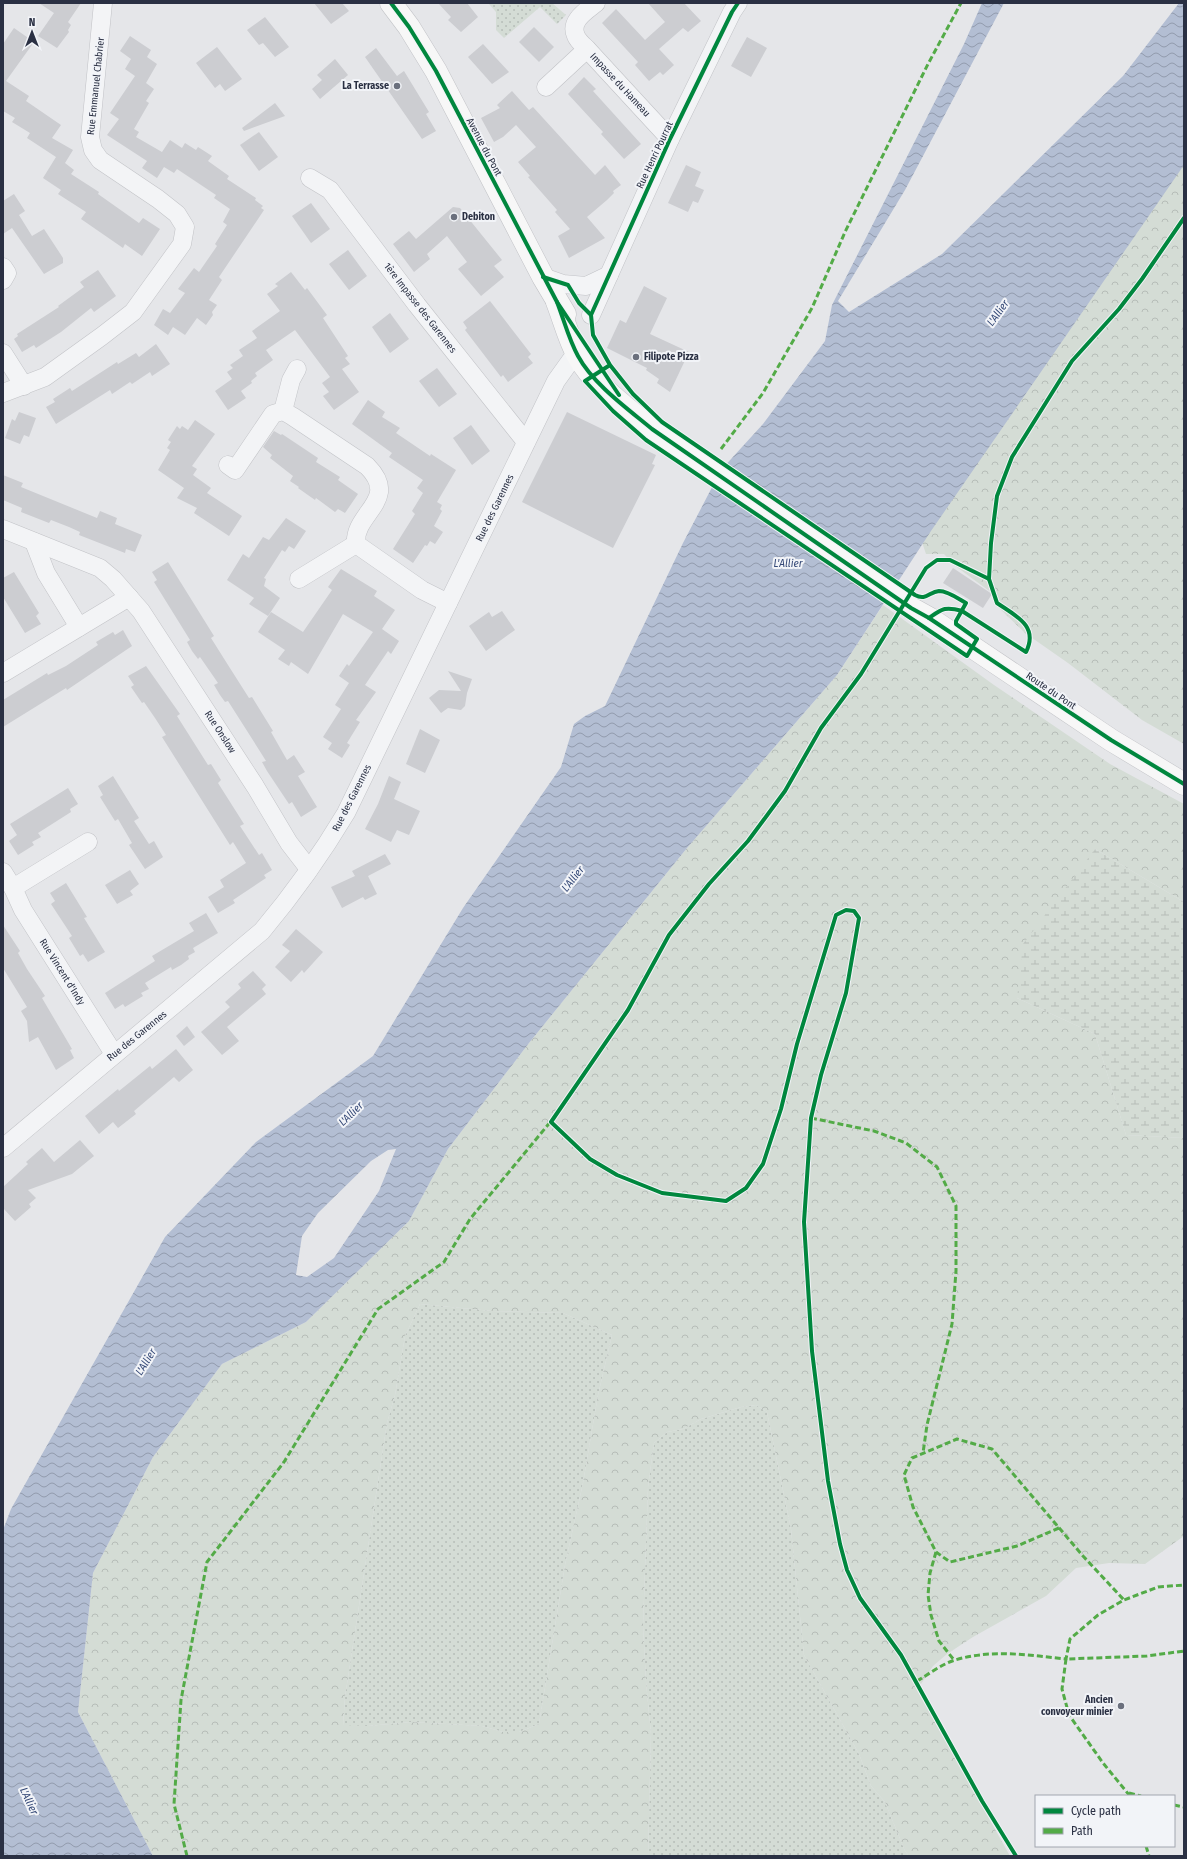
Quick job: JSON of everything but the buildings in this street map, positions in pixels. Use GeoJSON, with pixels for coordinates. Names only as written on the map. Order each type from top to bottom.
{"type":"FeatureCollection","features":[{"type":"Feature","properties":{"kind":"main road","name":"Avenue du Pont"},"geometry":{"type":"LineString","coordinates":[[391,3],[409,27],[436,71],[557,302],[621,398],[652,429]]}},
{"type":"Feature","properties":{"kind":"main road","name":"Avenue du Pont"},"geometry":{"type":"LineString","coordinates":[[557,302],[578,357],[593,376],[620,402],[652,429]]}},
{"type":"Feature","properties":{"kind":"main road","name":"Route du Pont"},"geometry":{"type":"LineString","coordinates":[[652,429],[911,608],[1111,740],[1184,784]]}},
{"type":"Feature","properties":{"kind":"street","name":"Rue Emmanuel Chabrier"},"geometry":{"type":"LineString","coordinates":[[3,393],[24,386],[45,376],[133,312],[182,244],[185,227],[177,214],[158,199],[100,160],[93,150],[90,136],[103,3]]}},
{"type":"Feature","properties":{"kind":"street","name":"Impasse du Hameau"},"geometry":{"type":"LineString","coordinates":[[596,3],[578,18],[575,26],[576,36],[670,139]]}},
{"type":"Feature","properties":{"kind":"street","name":"Rue Henri Pourrat"},"geometry":{"type":"LineString","coordinates":[[591,316],[670,139],[732,12],[738,3]]}},
{"type":"Feature","properties":{"kind":"street","name":"Impasse du Hameau"},"geometry":{"type":"LineString","coordinates":[[546,87],[587,49]]}},
{"type":"Feature","properties":{"kind":"street","name":"1ère Impasse des Garennes"},"geometry":{"type":"LineString","coordinates":[[310,178],[330,190],[417,305],[526,442]]}},
{"type":"Feature","properties":{"kind":"street"},"geometry":{"type":"LineString","coordinates":[[3,267],[7,273],[3,280]]}},
{"type":"Feature","properties":{"kind":"street"},"geometry":{"type":"LineString","coordinates":[[543,277],[563,284],[586,286],[609,275]]}},
{"type":"Feature","properties":{"kind":"street"},"geometry":{"type":"LineString","coordinates":[[3,353],[24,386]]}},
{"type":"Feature","properties":{"kind":"street","name":"Rue des Garennes"},"geometry":{"type":"LineString","coordinates":[[3,1148],[262,931],[288,901],[332,837],[346,813],[556,381],[571,360],[578,357]]}},
{"type":"Feature","properties":{"kind":"street"},"geometry":{"type":"LineString","coordinates":[[283,412],[291,380],[297,369]]}},
{"type":"Feature","properties":{"kind":"street"},"geometry":{"type":"LineString","coordinates":[[228,465],[235,470],[273,414],[283,412],[367,466],[375,473],[380,491],[377,502],[355,537],[356,544],[422,590],[448,603]]}},
{"type":"Feature","properties":{"kind":"street","name":"Rue Onslow"},"geometry":{"type":"LineString","coordinates":[[3,529],[100,568],[114,579],[141,611],[255,786],[289,843],[309,869]]}},
{"type":"Feature","properties":{"kind":"street"},"geometry":{"type":"LineString","coordinates":[[34,542],[46,573],[79,627]]}},
{"type":"Feature","properties":{"kind":"street"},"geometry":{"type":"LineString","coordinates":[[299,579],[356,544]]}},
{"type":"Feature","properties":{"kind":"street"},"geometry":{"type":"LineString","coordinates":[[3,673],[129,597]]}},
{"type":"Feature","properties":{"kind":"street"},"geometry":{"type":"LineString","coordinates":[[13,888],[88,842]]}},
{"type":"Feature","properties":{"kind":"street","name":"Rue Vincent d'Indy"},"geometry":{"type":"LineString","coordinates":[[3,872],[24,910],[114,1054]]}},
{"type":"Feature","properties":{"kind":"green space"},"geometry":{"type":"Polygon","coordinates":[[[488,3],[552,3],[566,15],[557,24],[540,7],[504,38],[496,30],[496,12],[488,3]]]}},
{"type":"Feature","properties":{"kind":"green space"},"geometry":{"type":"Polygon","coordinates":[[[1184,118],[1184,744],[1142,720],[1068,663],[1025,633],[998,607],[992,593],[954,565],[944,554],[926,554],[920,536],[1184,118]]]}},
{"type":"Feature","properties":{"kind":"green space"},"geometry":{"type":"Polygon","coordinates":[[[883,605],[994,685],[1110,764],[1184,804],[1184,902],[1095,849],[1017,998],[1095,1034],[1126,1135],[1184,1138],[1184,1536],[1145,1564],[1109,1563],[1076,1568],[1046,1596],[973,1637],[947,1654],[933,1666],[917,1690],[1010,1856],[909,1856],[905,1851],[885,1802],[871,1786],[859,1754],[804,1655],[791,1529],[767,1412],[756,1405],[741,1407],[701,1419],[683,1429],[667,1432],[654,1443],[648,1487],[643,1626],[651,1734],[648,1856],[153,1856],[78,1712],[93,1573],[153,1457],[222,1364],[306,1322],[409,1221],[448,1149],[529,1043],[687,848],[837,675],[883,605]],[[420,1304],[405,1336],[395,1395],[387,1423],[345,1697],[343,1725],[368,1726],[411,1722],[482,1726],[503,1732],[519,1732],[539,1724],[565,1565],[583,1483],[598,1395],[612,1335],[563,1313],[492,1311],[420,1304]]]}},
{"type":"Feature","properties":{"kind":"green space"},"geometry":{"type":"Polygon","coordinates":[[[1095,849],[1184,902],[1184,1138],[1126,1135],[1095,1034],[1017,998],[1023,944],[1095,849]]]}},
{"type":"Feature","properties":{"kind":"green space"},"geometry":{"type":"Polygon","coordinates":[[[420,1304],[492,1311],[563,1313],[612,1335],[598,1395],[583,1483],[565,1565],[539,1724],[519,1732],[503,1732],[482,1726],[411,1722],[368,1726],[343,1726],[345,1697],[387,1423],[395,1395],[405,1336],[420,1304]]]}},
{"type":"Feature","properties":{"kind":"green space"},"geometry":{"type":"Polygon","coordinates":[[[756,1405],[767,1412],[791,1529],[804,1655],[859,1754],[871,1786],[885,1802],[905,1851],[909,1856],[648,1856],[651,1734],[643,1626],[648,1487],[654,1443],[667,1432],[683,1429],[701,1419],[741,1407],[756,1405]]]}},
{"type":"Feature","properties":{"kind":"water","name":"L'Allier"},"geometry":{"type":"Polygon","coordinates":[[[982,3],[1004,3],[905,190],[838,301],[849,312],[942,254],[1123,76],[1179,3],[1184,3],[1184,165],[931,531],[837,675],[687,848],[529,1043],[448,1149],[409,1221],[306,1322],[222,1364],[153,1457],[93,1573],[78,1712],[153,1856],[3,1856],[3,1530],[11,1509],[165,1237],[256,1142],[373,1056],[463,908],[561,767],[574,724],[585,716],[605,706],[683,543],[721,470],[763,424],[825,341],[832,305],[964,44],[982,3]],[[396,1149],[388,1150],[371,1161],[318,1213],[302,1236],[296,1275],[307,1277],[334,1258],[379,1191],[396,1149]]]}},
{"type":"Feature","properties":{"kind":"marked path"},"geometry":{"type":"LineString","coordinates":[[721,449],[763,393],[812,308],[845,232],[928,64],[961,3]]}},
{"type":"Feature","properties":{"kind":"marked path"},"geometry":{"type":"LineString","coordinates":[[811,1118],[874,1131],[906,1143],[937,1167],[956,1206],[956,1271],[952,1324],[927,1425],[923,1453]]}},
{"type":"Feature","properties":{"kind":"marked path"},"geometry":{"type":"LineString","coordinates":[[187,1856],[174,1804],[181,1700],[207,1562],[284,1462],[378,1309],[444,1262],[470,1219],[552,1120]]}},
{"type":"Feature","properties":{"kind":"marked path"},"geometry":{"type":"LineString","coordinates":[[1059,1528],[1017,1546],[950,1562],[936,1552],[913,1507],[904,1475],[912,1458],[957,1439],[992,1449],[1083,1556],[1124,1600]]}},
{"type":"Feature","properties":{"kind":"marked path"},"geometry":{"type":"LineString","coordinates":[[936,1552],[930,1573],[928,1595],[931,1615],[939,1641],[954,1660]]}},
{"type":"Feature","properties":{"kind":"marked path"},"geometry":{"type":"LineString","coordinates":[[917,1681],[945,1664],[955,1660],[982,1655],[1010,1654],[1066,1659],[1070,1639],[1098,1615],[1124,1600],[1158,1587],[1184,1585]]}},
{"type":"Feature","properties":{"kind":"marked path"},"geometry":{"type":"LineString","coordinates":[[1129,1795],[1103,1763],[1069,1715],[1062,1689],[1066,1659],[1147,1656],[1184,1651]]}},
{"type":"Feature","properties":{"kind":"marked path"},"geometry":{"type":"LineString","coordinates":[[1129,1793],[1137,1795]]}},
{"type":"Feature","properties":{"kind":"marked path"},"geometry":{"type":"LineString","coordinates":[[1175,1805],[1184,1807]]}},
{"type":"Feature","properties":{"kind":"marked path"},"geometry":{"type":"LineString","coordinates":[[1146,1847],[1149,1856]]}},
{"type":"Feature","properties":{"kind":"cycle path"},"geometry":{"type":"LineString","coordinates":[[391,3],[409,27],[436,71],[557,302],[619,395]]}},
{"type":"Feature","properties":{"kind":"cycle path"},"geometry":{"type":"LineString","coordinates":[[591,315],[670,139],[732,12],[738,3]]}},
{"type":"Feature","properties":{"kind":"cycle path"},"geometry":{"type":"LineString","coordinates":[[929,618],[944,609],[962,611],[1026,652],[1030,635],[1028,628],[1018,617],[997,603],[989,579],[991,543],[997,496],[1012,457],[1072,361],[1119,309],[1142,279],[1184,218]]}},
{"type":"Feature","properties":{"kind":"cycle path"},"geometry":{"type":"LineString","coordinates":[[543,277],[568,285],[579,303],[591,315],[593,335],[610,365],[633,394],[662,422],[915,595],[925,597],[942,591],[966,603],[956,621],[956,624],[977,639],[967,656],[646,440],[613,411],[585,381],[610,365]]}},
{"type":"Feature","properties":{"kind":"cycle path"},"geometry":{"type":"LineString","coordinates":[[557,302],[572,343],[585,366],[612,396],[652,429],[911,608],[929,618],[1111,740],[1184,784]]}},
{"type":"Feature","properties":{"kind":"cycle path"},"geometry":{"type":"LineString","coordinates":[[989,579],[950,560],[937,560],[926,568],[861,674],[821,728],[785,791],[748,841],[709,884],[669,935],[628,1010],[551,1122],[590,1159],[617,1175],[662,1193],[726,1201],[746,1188],[763,1164],[781,1109],[797,1044],[836,915],[846,910],[854,911],[859,918],[846,993],[821,1075],[811,1118],[804,1222],[812,1351],[828,1481],[840,1544],[847,1570],[860,1598],[901,1655],[982,1801],[1016,1856]]}},
{"type":"Feature","properties":{"kind":"place","name":"La Terrasse"},"geometry":{"type":"Point","coordinates":[397,86]}},
{"type":"Feature","properties":{"kind":"place","name":"Debiton"},"geometry":{"type":"Point","coordinates":[454,217]}},
{"type":"Feature","properties":{"kind":"place","name":"Filipote Pizza"},"geometry":{"type":"Point","coordinates":[636,357]}},
{"type":"Feature","properties":{"kind":"place","name":"Ancien convoyeur minier"},"geometry":{"type":"Point","coordinates":[1121,1706]}}]}
